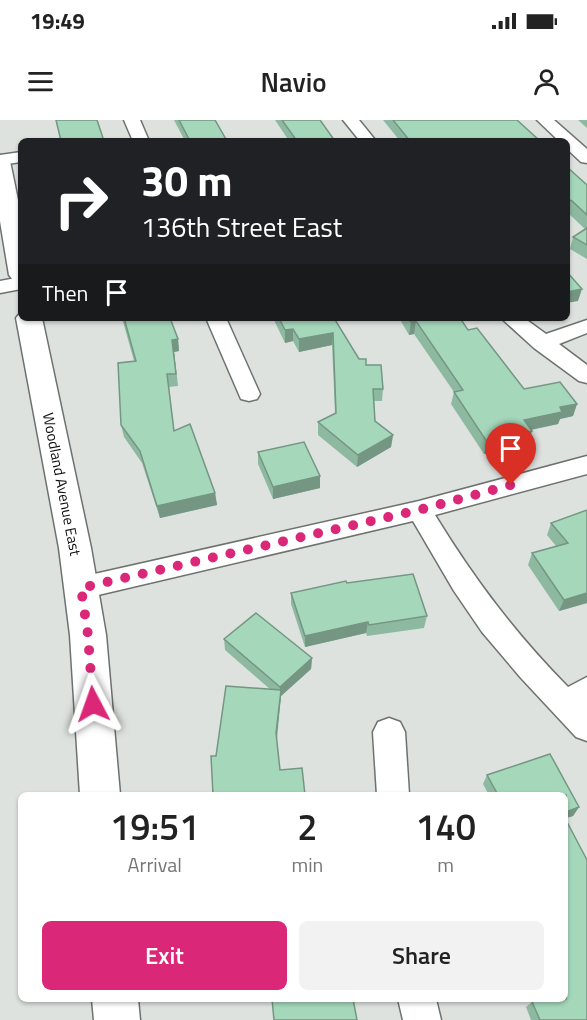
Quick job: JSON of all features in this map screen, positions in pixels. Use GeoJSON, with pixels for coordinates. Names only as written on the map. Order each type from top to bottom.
{"type":"FeatureCollection","features":[{"type":"Feature","properties":{"kind":"street"},"geometry":{"type":"LineString","coordinates":[[132,120],[138,138]]}},
{"type":"Feature","properties":{"kind":"street"},"geometry":{"type":"LineString","coordinates":[[351,120],[366,138]]}},
{"type":"Feature","properties":{"kind":"street"},"geometry":{"type":"LineString","coordinates":[[545,120],[565,138]]}},
{"type":"Feature","properties":{"kind":"street"},"geometry":{"type":"LineString","coordinates":[[570,143],[587,158]]}},
{"type":"Feature","properties":{"kind":"street"},"geometry":{"type":"LineString","coordinates":[[18,157],[0,160],[18,259]]}},
{"type":"Feature","properties":{"kind":"street"},"geometry":{"type":"LineString","coordinates":[[0,287],[18,284]]}},
{"type":"Feature","properties":{"kind":"street","name":"Woodland Avenue East"},"geometry":{"type":"LineString","coordinates":[[30,321],[81,588],[88,635],[100,792]]}},
{"type":"Feature","properties":{"kind":"street"},"geometry":{"type":"LineString","coordinates":[[217,321],[249,394]]}},
{"type":"Feature","properties":{"kind":"street"},"geometry":{"type":"LineString","coordinates":[[515,321],[587,376]]}},
{"type":"Feature","properties":{"kind":"street"},"geometry":{"type":"LineString","coordinates":[[542,343],[587,326]]}},
{"type":"Feature","properties":{"kind":"street"},"geometry":{"type":"LineString","coordinates":[[81,588],[419,510],[587,465]]}},
{"type":"Feature","properties":{"kind":"street"},"geometry":{"type":"LineString","coordinates":[[419,510],[459,577],[482,609],[533,672],[576,697],[587,727]]}},
{"type":"Feature","properties":{"kind":"street"},"geometry":{"type":"LineString","coordinates":[[388,732],[393,792]]}},
{"type":"Feature","properties":{"kind":"street"},"geometry":{"type":"LineString","coordinates":[[115,1002],[117,1020]]}},
{"type":"Feature","properties":{"kind":"street"},"geometry":{"type":"LineString","coordinates":[[418,1002],[422,1020]]}},
{"type":"Feature","properties":{"kind":"building"},"geometry":{"type":"Polygon","coordinates":[[[56,120],[97,120],[103,138],[60,138],[56,120]]]}},
{"type":"Feature","properties":{"kind":"building"},"geometry":{"type":"Polygon","coordinates":[[[179,120],[215,120],[225,138],[188,138],[179,120]]]}},
{"type":"Feature","properties":{"kind":"building"},"geometry":{"type":"Polygon","coordinates":[[[282,120],[320,120],[333,138],[295,138],[282,120]]]}},
{"type":"Feature","properties":{"kind":"building"},"geometry":{"type":"Polygon","coordinates":[[[393,120],[517,120],[537,138],[408,138],[393,120]]]}},
{"type":"Feature","properties":{"kind":"building"},"geometry":{"type":"Polygon","coordinates":[[[570,170],[587,185],[587,215],[570,200],[570,170]]]}},
{"type":"Feature","properties":{"kind":"building"},"geometry":{"type":"Polygon","coordinates":[[[587,228],[587,245],[573,237],[587,228]]]}},
{"type":"Feature","properties":{"kind":"building"},"geometry":{"type":"Polygon","coordinates":[[[570,275],[582,289],[570,291],[570,275]]]}},
{"type":"Feature","properties":{"kind":"building"},"geometry":{"type":"Polygon","coordinates":[[[125,321],[171,321],[178,339],[172,340],[176,374],[167,374],[174,431],[190,424],[215,493],[157,506],[140,451],[121,425],[118,363],[136,361],[125,321]]]}},
{"type":"Feature","properties":{"kind":"building"},"geometry":{"type":"Polygon","coordinates":[[[280,321],[336,321],[359,359],[366,359],[366,365],[381,365],[383,389],[373,389],[375,421],[393,435],[358,455],[318,422],[336,413],[333,333],[299,339],[293,329],[285,330],[280,321]]]}},
{"type":"Feature","properties":{"kind":"building"},"geometry":{"type":"Polygon","coordinates":[[[416,321],[462,321],[468,330],[477,328],[524,389],[560,382],[577,404],[560,407],[562,412],[524,420],[532,431],[487,442],[454,392],[463,390],[416,321]]]}},
{"type":"Feature","properties":{"kind":"building"},"geometry":{"type":"Polygon","coordinates":[[[304,442],[320,476],[273,487],[258,452],[304,442]]]}},
{"type":"Feature","properties":{"kind":"building"},"geometry":{"type":"Polygon","coordinates":[[[587,510],[587,593],[564,600],[532,553],[568,543],[551,523],[587,510]]]}},
{"type":"Feature","properties":{"kind":"building"},"geometry":{"type":"Polygon","coordinates":[[[413,574],[427,616],[369,625],[368,622],[305,636],[291,593],[346,581],[347,583],[413,574]]]}},
{"type":"Feature","properties":{"kind":"building"},"geometry":{"type":"Polygon","coordinates":[[[256,613],[312,658],[280,687],[224,639],[256,613]]]}},
{"type":"Feature","properties":{"kind":"building"},"geometry":{"type":"Polygon","coordinates":[[[226,686],[281,690],[276,733],[280,770],[302,768],[305,792],[213,792],[211,756],[216,756],[226,686]]]}},
{"type":"Feature","properties":{"kind":"building"},"geometry":{"type":"Polygon","coordinates":[[[550,754],[579,807],[568,811],[568,792],[496,792],[487,775],[550,754]]]}},
{"type":"Feature","properties":{"kind":"building"},"geometry":{"type":"Polygon","coordinates":[[[568,824],[587,860],[587,1020],[540,1020],[532,1002],[568,1002],[568,824]]]}},
{"type":"Feature","properties":{"kind":"building"},"geometry":{"type":"Polygon","coordinates":[[[272,1002],[354,1002],[357,1020],[274,1020],[272,1002]]]}},
{"type":"Feature","properties":{"kind":"route"},"geometry":{"type":"LineString","coordinates":[[93,704],[88,635],[81,588],[419,510],[511,485]]}}]}
